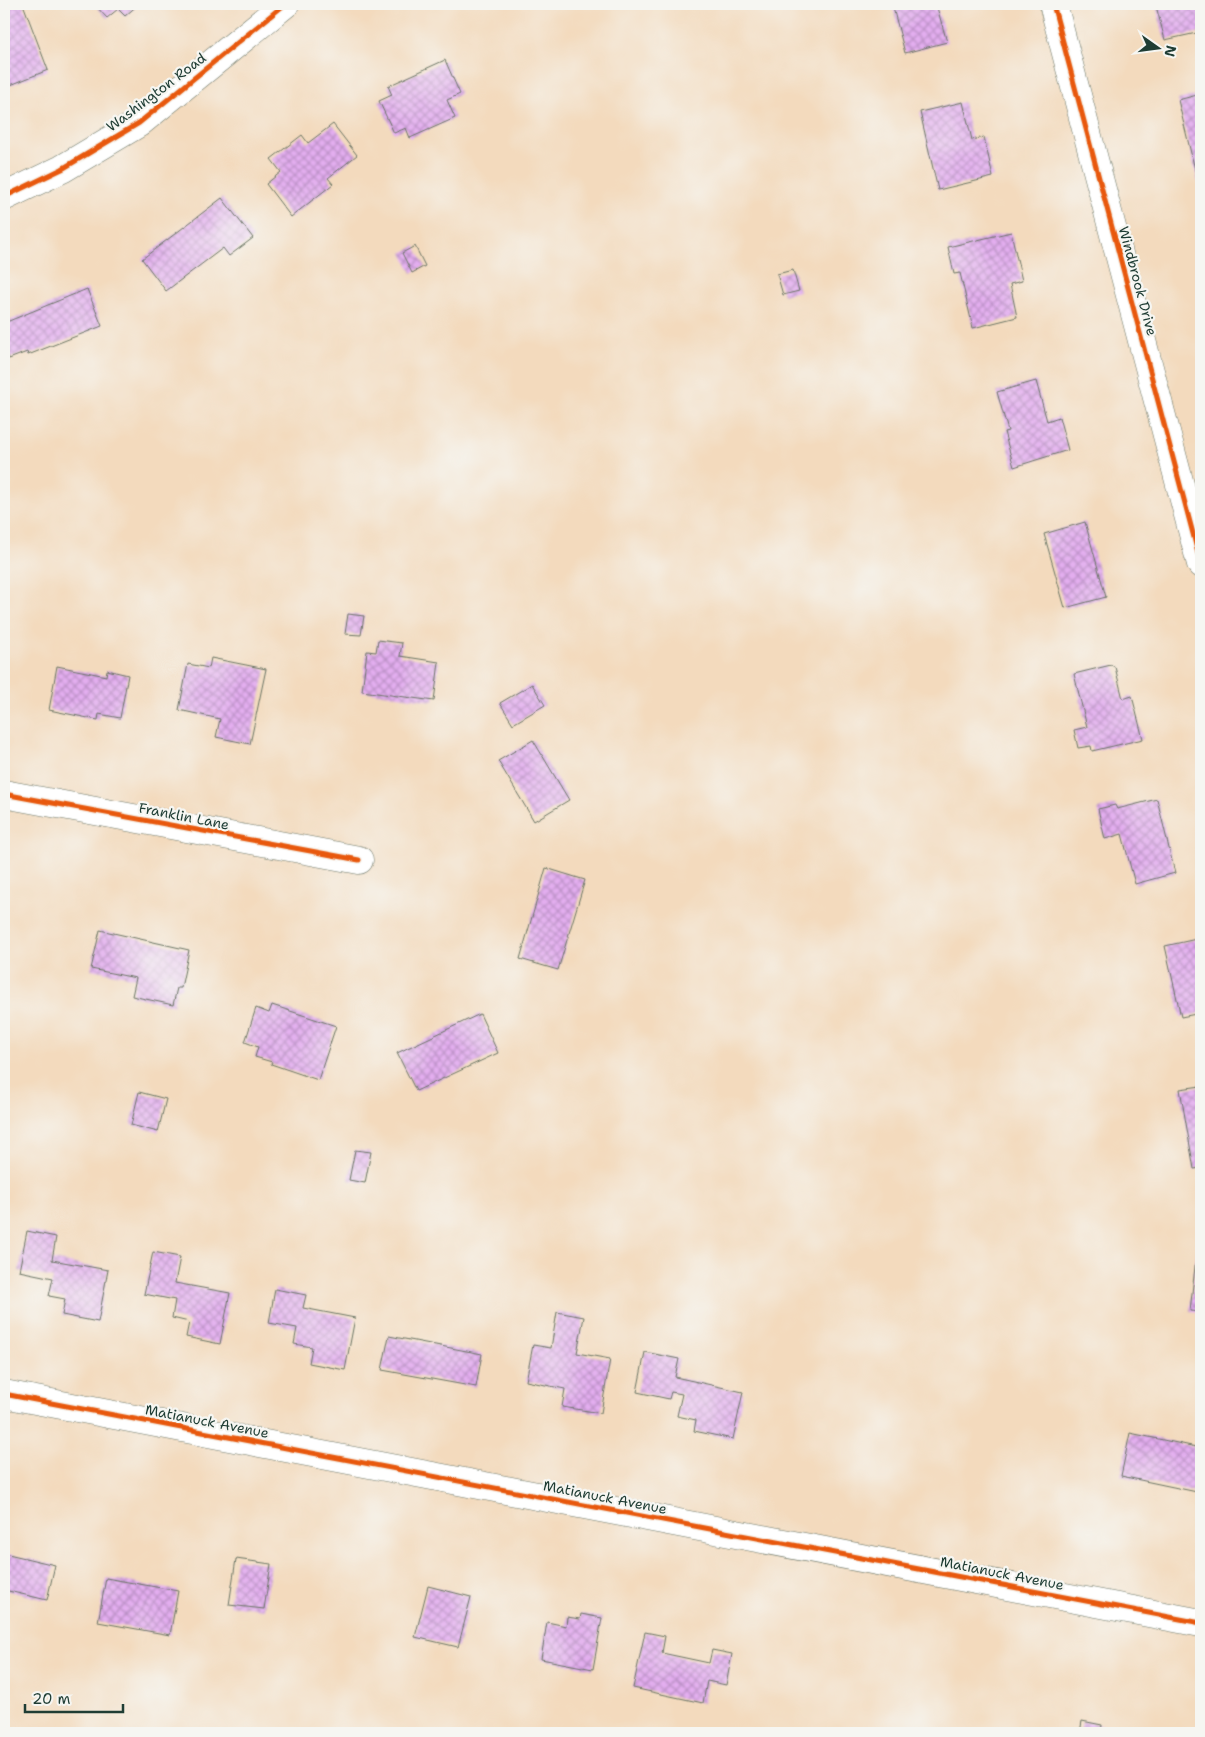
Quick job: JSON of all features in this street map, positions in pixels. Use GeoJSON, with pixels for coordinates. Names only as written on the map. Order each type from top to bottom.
{"type":"FeatureCollection","features":[{"type":"Feature","properties":{"kind":"street","name":"Washington Road"},"geometry":{"type":"LineString","coordinates":[[4,197],[62,169],[139,122],[285,4]]}},
{"type":"Feature","properties":{"kind":"street","name":"Windbrook Drive"},"geometry":{"type":"LineString","coordinates":[[1053,4],[1201,564]]}},
{"type":"Feature","properties":{"kind":"street","name":"Franklin Lane"},"geometry":{"type":"LineString","coordinates":[[4,794],[360,860]]}},
{"type":"Feature","properties":{"kind":"street","name":"Matianuck Avenue"},"geometry":{"type":"LineString","coordinates":[[4,1394],[1201,1623]]}},
{"type":"Feature","properties":{"kind":"building"},"geometry":{"type":"Polygon","coordinates":[[[4,4],[23,4],[48,70],[8,86],[4,75],[4,4]]]}},
{"type":"Feature","properties":{"kind":"building"},"geometry":{"type":"Polygon","coordinates":[[[94,4],[139,4],[125,16],[118,9],[107,18],[94,4]]]}},
{"type":"Feature","properties":{"kind":"building"},"geometry":{"type":"Polygon","coordinates":[[[892,4],[936,4],[947,42],[905,53],[892,4]]]}},
{"type":"Feature","properties":{"kind":"building"},"geometry":{"type":"Polygon","coordinates":[[[1166,4],[1201,4],[1201,32],[1165,40],[1156,6],[1166,4]]]}},
{"type":"Feature","properties":{"kind":"building"},"geometry":{"type":"Polygon","coordinates":[[[445,60],[460,94],[447,100],[455,118],[410,138],[406,128],[394,133],[379,101],[392,95],[388,86],[445,60]]]}},
{"type":"Feature","properties":{"kind":"building"},"geometry":{"type":"Polygon","coordinates":[[[1201,94],[1201,181],[1198,182],[1178,100],[1201,94]]]}},
{"type":"Feature","properties":{"kind":"building"},"geometry":{"type":"Polygon","coordinates":[[[963,102],[972,140],[984,137],[993,177],[938,190],[920,112],[963,102]]]}},
{"type":"Feature","properties":{"kind":"building"},"geometry":{"type":"Polygon","coordinates":[[[333,124],[357,155],[328,178],[333,184],[291,217],[266,184],[281,172],[271,159],[302,135],[308,143],[333,124]]]}},
{"type":"Feature","properties":{"kind":"building"},"geometry":{"type":"Polygon","coordinates":[[[222,198],[253,238],[229,256],[223,248],[166,291],[142,259],[222,198]]]}},
{"type":"Feature","properties":{"kind":"building"},"geometry":{"type":"Polygon","coordinates":[[[1011,232],[1022,281],[1010,284],[1017,317],[973,328],[960,273],[954,274],[948,247],[1011,232]]]}},
{"type":"Feature","properties":{"kind":"building"},"geometry":{"type":"Polygon","coordinates":[[[415,246],[425,266],[412,273],[402,253],[415,246]]]}},
{"type":"Feature","properties":{"kind":"building"},"geometry":{"type":"Polygon","coordinates":[[[793,270],[799,291],[783,295],[777,274],[793,270]]]}},
{"type":"Feature","properties":{"kind":"building"},"geometry":{"type":"Polygon","coordinates":[[[87,289],[102,326],[28,355],[27,352],[9,359],[4,346],[4,323],[87,289]]]}},
{"type":"Feature","properties":{"kind":"building"},"geometry":{"type":"Polygon","coordinates":[[[1036,381],[1047,421],[1059,417],[1068,450],[1014,467],[1004,432],[1008,431],[997,392],[1036,381]]]}},
{"type":"Feature","properties":{"kind":"building"},"geometry":{"type":"Polygon","coordinates":[[[1085,522],[1106,597],[1065,608],[1044,534],[1085,522]]]}},
{"type":"Feature","properties":{"kind":"building"},"geometry":{"type":"Polygon","coordinates":[[[348,614],[364,616],[361,635],[345,634],[348,614]]]}},
{"type":"Feature","properties":{"kind":"building"},"geometry":{"type":"Polygon","coordinates":[[[378,640],[402,643],[400,656],[439,662],[434,701],[362,691],[367,651],[376,652],[378,640]]]}},
{"type":"Feature","properties":{"kind":"building"},"geometry":{"type":"Polygon","coordinates":[[[211,658],[266,669],[250,744],[216,737],[220,719],[179,710],[188,664],[209,668],[211,658]]]}},
{"type":"Feature","properties":{"kind":"building"},"geometry":{"type":"Polygon","coordinates":[[[1111,665],[1115,667],[1123,699],[1132,696],[1143,739],[1092,751],[1091,746],[1078,748],[1074,730],[1087,727],[1074,674],[1111,665]]]}},
{"type":"Feature","properties":{"kind":"building"},"geometry":{"type":"Polygon","coordinates":[[[57,666],[106,676],[107,670],[128,675],[120,718],[99,714],[98,720],[49,710],[57,666]]]}},
{"type":"Feature","properties":{"kind":"building"},"geometry":{"type":"Polygon","coordinates":[[[532,684],[545,705],[513,724],[500,703],[532,684]]]}},
{"type":"Feature","properties":{"kind":"building"},"geometry":{"type":"Polygon","coordinates":[[[533,740],[569,800],[534,821],[498,761],[533,740]]]}},
{"type":"Feature","properties":{"kind":"building"},"geometry":{"type":"Polygon","coordinates":[[[1157,799],[1175,873],[1135,884],[1122,834],[1105,839],[1098,809],[1115,805],[1117,809],[1157,799]]]}},
{"type":"Feature","properties":{"kind":"building"},"geometry":{"type":"Polygon","coordinates":[[[546,868],[585,880],[558,970],[520,959],[546,868]]]}},
{"type":"Feature","properties":{"kind":"building"},"geometry":{"type":"Polygon","coordinates":[[[100,930],[189,950],[181,988],[177,988],[173,1005],[132,996],[136,978],[91,969],[100,930]]]}},
{"type":"Feature","properties":{"kind":"building"},"geometry":{"type":"Polygon","coordinates":[[[1201,938],[1201,1013],[1181,1017],[1165,946],[1201,938]]]}},
{"type":"Feature","properties":{"kind":"building"},"geometry":{"type":"Polygon","coordinates":[[[272,1005],[336,1026],[318,1080],[255,1057],[258,1047],[245,1042],[256,1008],[269,1013],[272,1005]]]}},
{"type":"Feature","properties":{"kind":"building"},"geometry":{"type":"Polygon","coordinates":[[[480,1014],[498,1053],[416,1091],[397,1053],[480,1014]]]}},
{"type":"Feature","properties":{"kind":"building"},"geometry":{"type":"Polygon","coordinates":[[[1201,1086],[1201,1168],[1194,1169],[1180,1089],[1201,1086]]]}},
{"type":"Feature","properties":{"kind":"building"},"geometry":{"type":"Polygon","coordinates":[[[139,1092],[166,1099],[158,1132],[131,1125],[139,1092]]]}},
{"type":"Feature","properties":{"kind":"building"},"geometry":{"type":"Polygon","coordinates":[[[355,1150],[371,1152],[365,1183],[349,1180],[355,1150]]]}},
{"type":"Feature","properties":{"kind":"building"},"geometry":{"type":"Polygon","coordinates":[[[27,1231],[56,1237],[52,1260],[108,1270],[98,1322],[62,1315],[65,1299],[49,1296],[53,1278],[19,1271],[27,1231]]]}},
{"type":"Feature","properties":{"kind":"building"},"geometry":{"type":"Polygon","coordinates":[[[1197,1249],[1201,1250],[1201,1312],[1190,1311],[1197,1249]]]}},
{"type":"Feature","properties":{"kind":"building"},"geometry":{"type":"Polygon","coordinates":[[[153,1252],[180,1257],[175,1283],[230,1293],[220,1344],[186,1337],[189,1322],[172,1318],[175,1300],[144,1294],[153,1252]]]}},
{"type":"Feature","properties":{"kind":"building"},"geometry":{"type":"Polygon","coordinates":[[[275,1289],[306,1295],[303,1308],[355,1318],[345,1370],[309,1363],[312,1347],[294,1344],[297,1328],[269,1323],[275,1289]]]}},
{"type":"Feature","properties":{"kind":"building"},"geometry":{"type":"Polygon","coordinates":[[[557,1312],[584,1317],[577,1353],[610,1359],[601,1413],[562,1407],[565,1389],[526,1381],[533,1345],[551,1348],[557,1312]]]}},
{"type":"Feature","properties":{"kind":"building"},"geometry":{"type":"Polygon","coordinates":[[[389,1336],[482,1354],[476,1387],[382,1370],[389,1336]]]}},
{"type":"Feature","properties":{"kind":"building"},"geometry":{"type":"Polygon","coordinates":[[[645,1352],[679,1359],[675,1377],[743,1392],[733,1439],[694,1431],[696,1420],[677,1416],[682,1394],[671,1392],[669,1399],[637,1392],[645,1352]]]}},
{"type":"Feature","properties":{"kind":"building"},"geometry":{"type":"Polygon","coordinates":[[[1130,1433],[1201,1448],[1201,1488],[1197,1492],[1121,1476],[1130,1433]]]}},
{"type":"Feature","properties":{"kind":"building"},"geometry":{"type":"Polygon","coordinates":[[[4,1553],[55,1565],[47,1600],[4,1590],[4,1553]]]}},
{"type":"Feature","properties":{"kind":"building"},"geometry":{"type":"Polygon","coordinates":[[[236,1559],[271,1564],[264,1609],[229,1605],[236,1559]]]}},
{"type":"Feature","properties":{"kind":"building"},"geometry":{"type":"Polygon","coordinates":[[[106,1578],[178,1591],[170,1635],[98,1622],[106,1578]]]}},
{"type":"Feature","properties":{"kind":"building"},"geometry":{"type":"Polygon","coordinates":[[[428,1586],[471,1597],[458,1647],[415,1637],[428,1586]]]}},
{"type":"Feature","properties":{"kind":"building"},"geometry":{"type":"Polygon","coordinates":[[[581,1614],[602,1618],[593,1669],[541,1659],[547,1622],[566,1626],[567,1617],[580,1619],[581,1614]]]}},
{"type":"Feature","properties":{"kind":"building"},"geometry":{"type":"Polygon","coordinates":[[[645,1632],[665,1636],[662,1653],[709,1663],[712,1650],[732,1654],[726,1685],[707,1681],[703,1703],[633,1688],[645,1632]]]}},
{"type":"Feature","properties":{"kind":"building"},"geometry":{"type":"Polygon","coordinates":[[[1082,1721],[1102,1725],[1101,1733],[1080,1733],[1082,1721]]]}},
{"type":"Feature","properties":{"kind":"cycle path"},"geometry":{"type":"LineString","coordinates":[[4,197],[62,169],[139,123],[285,4]]}},
{"type":"Feature","properties":{"kind":"cycle path"},"geometry":{"type":"LineString","coordinates":[[1053,4],[1201,564]]}},
{"type":"Feature","properties":{"kind":"cycle path"},"geometry":{"type":"LineString","coordinates":[[4,794],[359,860]]}},
{"type":"Feature","properties":{"kind":"cycle path"},"geometry":{"type":"LineString","coordinates":[[4,1394],[1201,1623]]}}]}
